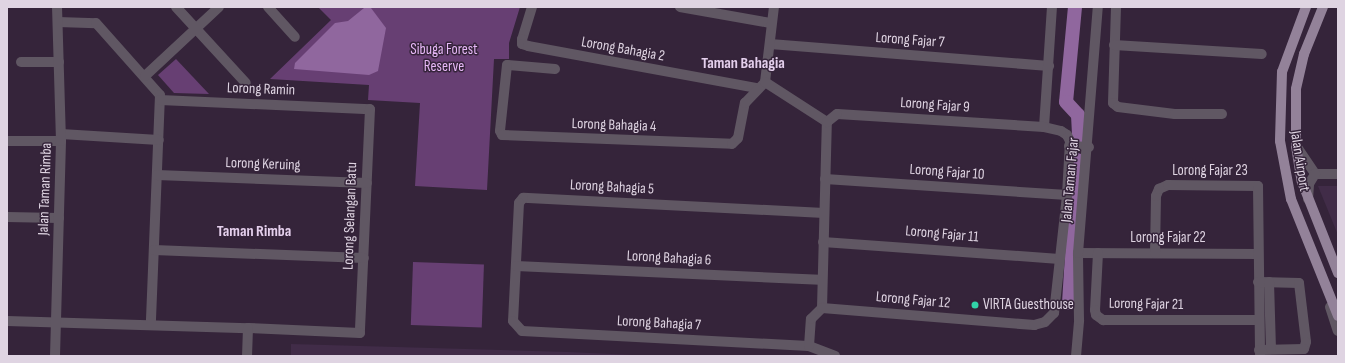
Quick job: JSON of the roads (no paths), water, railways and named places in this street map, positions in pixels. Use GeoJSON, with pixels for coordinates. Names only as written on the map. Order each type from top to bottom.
{"type":"FeatureCollection","features":[{"type":"Feature","properties":{"kind":"main road","name":"Jalan Airport"},"geometry":{"type":"LineString","coordinates":[[1306,7],[1282,72],[1280,129],[1291,199],[1315,262],[1338,316]]}},
{"type":"Feature","properties":{"kind":"main road","name":"Jalan Airport"},"geometry":{"type":"LineString","coordinates":[[1323,7],[1304,54],[1296,89],[1296,146],[1308,199],[1338,273]]}},
{"type":"Feature","properties":{"kind":"street","name":"Jalan Taman Rimba"},"geometry":{"type":"LineString","coordinates":[[55,356],[61,138],[57,7]]}},
{"type":"Feature","properties":{"kind":"street"},"geometry":{"type":"LineString","coordinates":[[176,7],[246,83]]}},
{"type":"Feature","properties":{"kind":"street"},"geometry":{"type":"LineString","coordinates":[[145,76],[219,7]]}},
{"type":"Feature","properties":{"kind":"street"},"geometry":{"type":"LineString","coordinates":[[268,7],[295,37]]}},
{"type":"Feature","properties":{"kind":"street","name":"Lorong Bahagia 2"},"geometry":{"type":"LineString","coordinates":[[532,7],[522,39],[522,44],[757,88]]}},
{"type":"Feature","properties":{"kind":"street"},"geometry":{"type":"LineString","coordinates":[[680,7],[772,23]]}},
{"type":"Feature","properties":{"kind":"street"},"geometry":{"type":"LineString","coordinates":[[766,82],[774,7]]}},
{"type":"Feature","properties":{"kind":"street"},"geometry":{"type":"LineString","coordinates":[[1052,7],[1044,127],[1067,135],[1069,146],[1089,147]]}},
{"type":"Feature","properties":{"kind":"street","name":"Jalan Taman Fajar"},"geometry":{"type":"LineString","coordinates":[[1076,356],[1079,320],[1078,253],[1089,147],[1098,7]]}},
{"type":"Feature","properties":{"kind":"street"},"geometry":{"type":"LineString","coordinates":[[1116,7],[1112,98],[1118,106],[1175,114],[1222,114]]}},
{"type":"Feature","properties":{"kind":"street"},"geometry":{"type":"LineString","coordinates":[[58,22],[96,23],[159,91],[159,140],[151,324]]}},
{"type":"Feature","properties":{"kind":"street","name":"Lorong Fajar 7"},"geometry":{"type":"LineString","coordinates":[[770,44],[1048,66]]}},
{"type":"Feature","properties":{"kind":"street"},"geometry":{"type":"LineString","coordinates":[[1114,45],[1262,54]]}},
{"type":"Feature","properties":{"kind":"street"},"geometry":{"type":"LineString","coordinates":[[21,62],[59,62]]}},
{"type":"Feature","properties":{"kind":"street","name":"Lorong Bahagia 4"},"geometry":{"type":"LineString","coordinates":[[555,70],[507,64],[500,130],[507,136],[732,144],[738,138],[746,103],[757,88]]}},
{"type":"Feature","properties":{"kind":"street"},"geometry":{"type":"LineString","coordinates":[[757,88],[766,82]]}},
{"type":"Feature","properties":{"kind":"street"},"geometry":{"type":"LineString","coordinates":[[766,82],[827,122],[823,242],[820,280],[822,308],[811,318],[809,346]]}},
{"type":"Feature","properties":{"kind":"street","name":"Lorong Ramin"},"geometry":{"type":"LineString","coordinates":[[160,100],[361,107]]}},
{"type":"Feature","properties":{"kind":"street","name":"Lorong Selangan Batu"},"geometry":{"type":"LineString","coordinates":[[248,328],[360,333],[370,109],[361,107]]}},
{"type":"Feature","properties":{"kind":"street","name":"Lorong Fajar 9"},"geometry":{"type":"LineString","coordinates":[[827,122],[837,114],[1044,127]]}},
{"type":"Feature","properties":{"kind":"street"},"geometry":{"type":"LineString","coordinates":[[7,141],[61,138],[159,140]]}},
{"type":"Feature","properties":{"kind":"street","name":"Lorong Fajar 12"},"geometry":{"type":"LineString","coordinates":[[822,308],[1034,325],[1045,322],[1054,313],[1067,196],[1069,146]]}},
{"type":"Feature","properties":{"kind":"street"},"geometry":{"type":"LineString","coordinates":[[1296,146],[1315,174]]}},
{"type":"Feature","properties":{"kind":"street"},"geometry":{"type":"LineString","coordinates":[[1315,174],[1338,174]]}},
{"type":"Feature","properties":{"kind":"street"},"geometry":{"type":"LineString","coordinates":[[1308,199],[1310,184],[1315,174]]}},
{"type":"Feature","properties":{"kind":"street","name":"Lorong Keruing"},"geometry":{"type":"LineString","coordinates":[[157,175],[367,183]]}},
{"type":"Feature","properties":{"kind":"street","name":"Lorong Fajar 10"},"geometry":{"type":"LineString","coordinates":[[825,179],[1067,196]]}},
{"type":"Feature","properties":{"kind":"street","name":"Lorong Fajar 23"},"geometry":{"type":"LineString","coordinates":[[1156,253],[1156,196],[1159,189],[1168,185],[1254,185],[1260,190],[1258,254]]}},
{"type":"Feature","properties":{"kind":"street","name":"Lorong Bahagia 5"},"geometry":{"type":"LineString","coordinates":[[513,321],[519,203],[523,198],[824,213]]}},
{"type":"Feature","properties":{"kind":"street"},"geometry":{"type":"LineString","coordinates":[[7,217],[59,218]]}},
{"type":"Feature","properties":{"kind":"street","name":"Lorong Fajar 11"},"geometry":{"type":"LineString","coordinates":[[823,242],[1059,259]]}},
{"type":"Feature","properties":{"kind":"street"},"geometry":{"type":"LineString","coordinates":[[154,250],[364,258]]}},
{"type":"Feature","properties":{"kind":"street","name":"Lorong Fajar 22"},"geometry":{"type":"LineString","coordinates":[[1078,253],[1258,254]]}},
{"type":"Feature","properties":{"kind":"street","name":"Lorong Fajar 21"},"geometry":{"type":"LineString","coordinates":[[1098,253],[1095,310],[1096,315],[1103,320],[1258,320]]}},
{"type":"Feature","properties":{"kind":"street"},"geometry":{"type":"LineString","coordinates":[[1258,254],[1258,282],[1258,320],[1259,353],[1271,349],[1304,349],[1306,342],[1302,286],[1294,282],[1258,282]]}},
{"type":"Feature","properties":{"kind":"street"},"geometry":{"type":"LineString","coordinates":[[1315,262],[1338,331]]}},
{"type":"Feature","properties":{"kind":"street","name":"Lorong Bahagia 6"},"geometry":{"type":"LineString","coordinates":[[516,266],[820,280]]}},
{"type":"Feature","properties":{"kind":"street"},"geometry":{"type":"LineString","coordinates":[[1269,282],[1271,349]]}},
{"type":"Feature","properties":{"kind":"street"},"geometry":{"type":"LineString","coordinates":[[7,321],[56,321],[248,328],[247,356]]}},
{"type":"Feature","properties":{"kind":"street","name":"Lorong Bahagia 7"},"geometry":{"type":"LineString","coordinates":[[513,321],[522,331],[809,346],[835,356]]}},
{"type":"Feature","properties":{"kind":"waterway"},"geometry":{"type":"LineString","coordinates":[[1075,7],[1066,102],[1078,115],[1079,136]]}},
{"type":"Feature","properties":{"kind":"waterway"},"geometry":{"type":"LineString","coordinates":[[1069,303],[1078,160]]}},
{"type":"Feature","properties":{"kind":"place","name":"VIRTA Guesthouse"},"geometry":{"type":"Point","coordinates":[975,305]}},
{"type":"Feature","properties":{"kind":"district","name":"Taman Bahagia"},"geometry":{"type":"Point","coordinates":[743,64]}},
{"type":"Feature","properties":{"kind":"district","name":"Taman Rimba"},"geometry":{"type":"Point","coordinates":[254,232]}},
{"type":"Feature","properties":{"kind":"park label","name":"Sibuga Forest Reserve"},"geometry":{"type":"Point","coordinates":[444,58]}}]}
